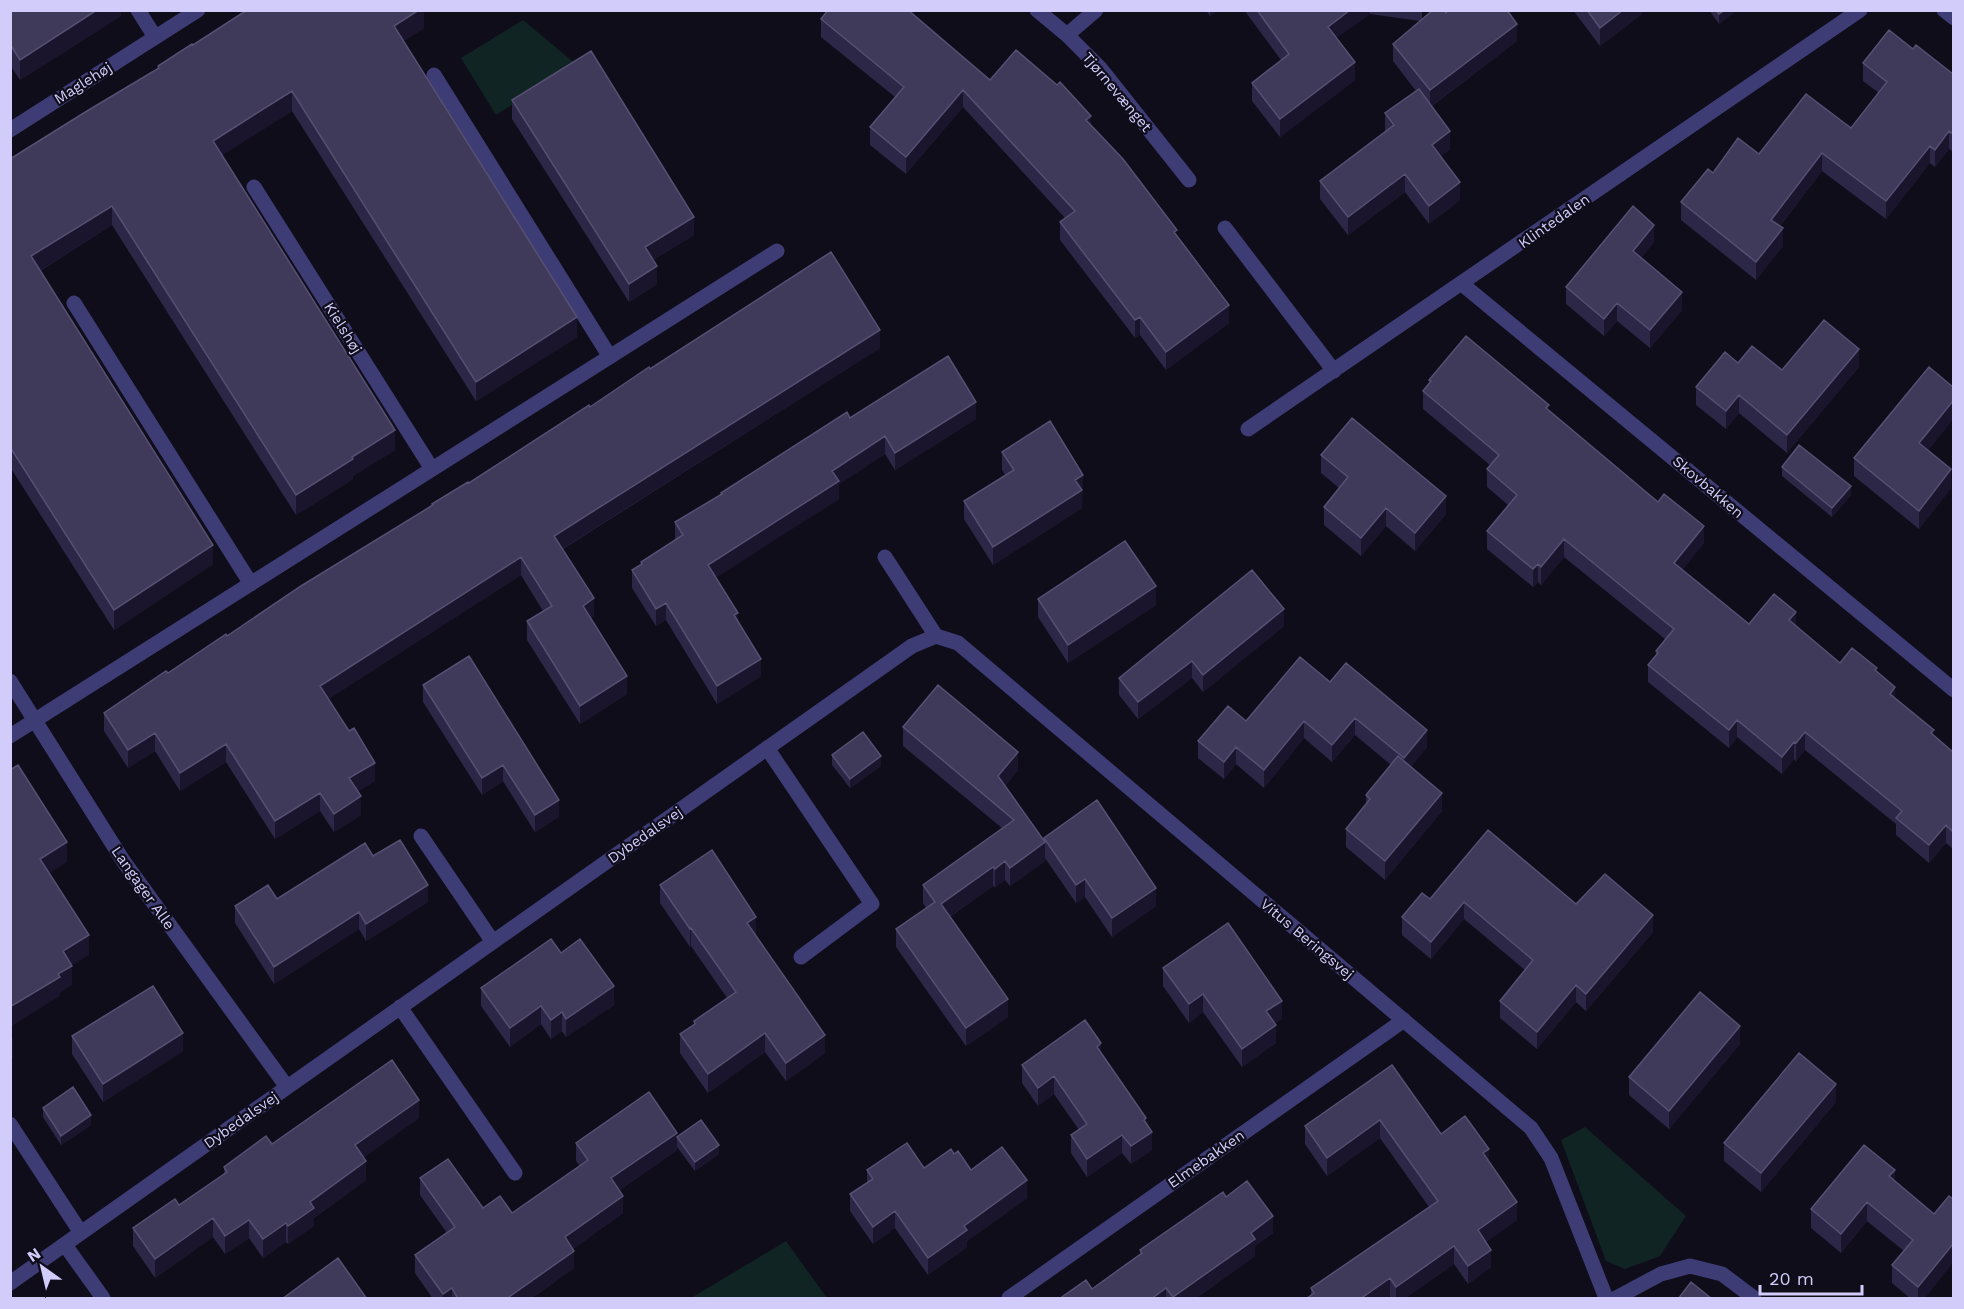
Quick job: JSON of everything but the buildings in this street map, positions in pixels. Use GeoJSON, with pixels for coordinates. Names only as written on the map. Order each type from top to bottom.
{"type":"FeatureCollection","features":[{"type":"Feature","properties":{"kind":"street"},"geometry":{"type":"LineString","coordinates":[[138,10],[155,37]]}},
{"type":"Feature","properties":{"kind":"street","name":"Maglehøj"},"geometry":{"type":"LineString","coordinates":[[10,130],[198,10]]}},
{"type":"Feature","properties":{"kind":"street","name":"Tjørnevænget"},"geometry":{"type":"LineString","coordinates":[[1037,10],[1067,35],[1100,68],[1189,180]]}},
{"type":"Feature","properties":{"kind":"street"},"geometry":{"type":"LineString","coordinates":[[1067,35],[1096,10]]}},
{"type":"Feature","properties":{"kind":"street","name":"Klintedalen"},"geometry":{"type":"LineString","coordinates":[[1248,429],[1860,10]]}},
{"type":"Feature","properties":{"kind":"street"},"geometry":{"type":"LineString","coordinates":[[1944,10],[1953,18]]}},
{"type":"Feature","properties":{"kind":"street"},"geometry":{"type":"LineString","coordinates":[[434,75],[610,357]]}},
{"type":"Feature","properties":{"kind":"street","name":"Kielshøj"},"geometry":{"type":"LineString","coordinates":[[254,187],[432,469]]}},
{"type":"Feature","properties":{"kind":"street"},"geometry":{"type":"LineString","coordinates":[[1225,228],[1334,371]]}},
{"type":"Feature","properties":{"kind":"street"},"geometry":{"type":"LineString","coordinates":[[10,736],[777,251]]}},
{"type":"Feature","properties":{"kind":"street","name":"Skovbakken"},"geometry":{"type":"LineString","coordinates":[[1462,284],[1953,690]]}},
{"type":"Feature","properties":{"kind":"street"},"geometry":{"type":"LineString","coordinates":[[74,303],[251,584]]}},
{"type":"Feature","properties":{"kind":"street"},"geometry":{"type":"LineString","coordinates":[[885,556],[936,636]]}},
{"type":"Feature","properties":{"kind":"street","name":"Dybedalsvej"},"geometry":{"type":"LineString","coordinates":[[10,1283],[912,646],[936,636]]}},
{"type":"Feature","properties":{"kind":"street","name":"Vitus Beringsvej"},"geometry":{"type":"LineString","coordinates":[[936,636],[958,643],[1531,1128],[1551,1158],[1606,1299]]}},
{"type":"Feature","properties":{"kind":"street","name":"Langager Alle"},"geometry":{"type":"LineString","coordinates":[[10,681],[124,862],[287,1087]]}},
{"type":"Feature","properties":{"kind":"street"},"geometry":{"type":"LineString","coordinates":[[767,748],[872,904],[801,957]]}},
{"type":"Feature","properties":{"kind":"street"},"geometry":{"type":"LineString","coordinates":[[421,836],[493,942]]}},
{"type":"Feature","properties":{"kind":"street"},"geometry":{"type":"LineString","coordinates":[[400,1007],[515,1173]]}},
{"type":"Feature","properties":{"kind":"street","name":"Elmebakken"},"geometry":{"type":"LineString","coordinates":[[1009,1299],[1404,1020]]}},
{"type":"Feature","properties":{"kind":"street"},"geometry":{"type":"LineString","coordinates":[[10,1124],[81,1233]]}},
{"type":"Feature","properties":{"kind":"street"},"geometry":{"type":"LineString","coordinates":[[64,1245],[103,1299]]}},
{"type":"Feature","properties":{"kind":"street"},"geometry":{"type":"LineString","coordinates":[[1616,1299],[1661,1274],[1690,1266],[1722,1274],[1754,1299]]}},
{"type":"Feature","properties":{"kind":"green space"},"geometry":{"type":"Polygon","coordinates":[[[523,20],[577,65],[496,115],[461,58],[523,20]]]}},
{"type":"Feature","properties":{"kind":"green space"},"geometry":{"type":"Polygon","coordinates":[[[1585,1127],[1686,1216],[1660,1256],[1625,1269],[1606,1261],[1561,1140],[1585,1127]]]}},
{"type":"Feature","properties":{"kind":"green space"},"geometry":{"type":"Polygon","coordinates":[[[786,1241],[827,1298],[691,1298],[786,1241]]]}}]}
